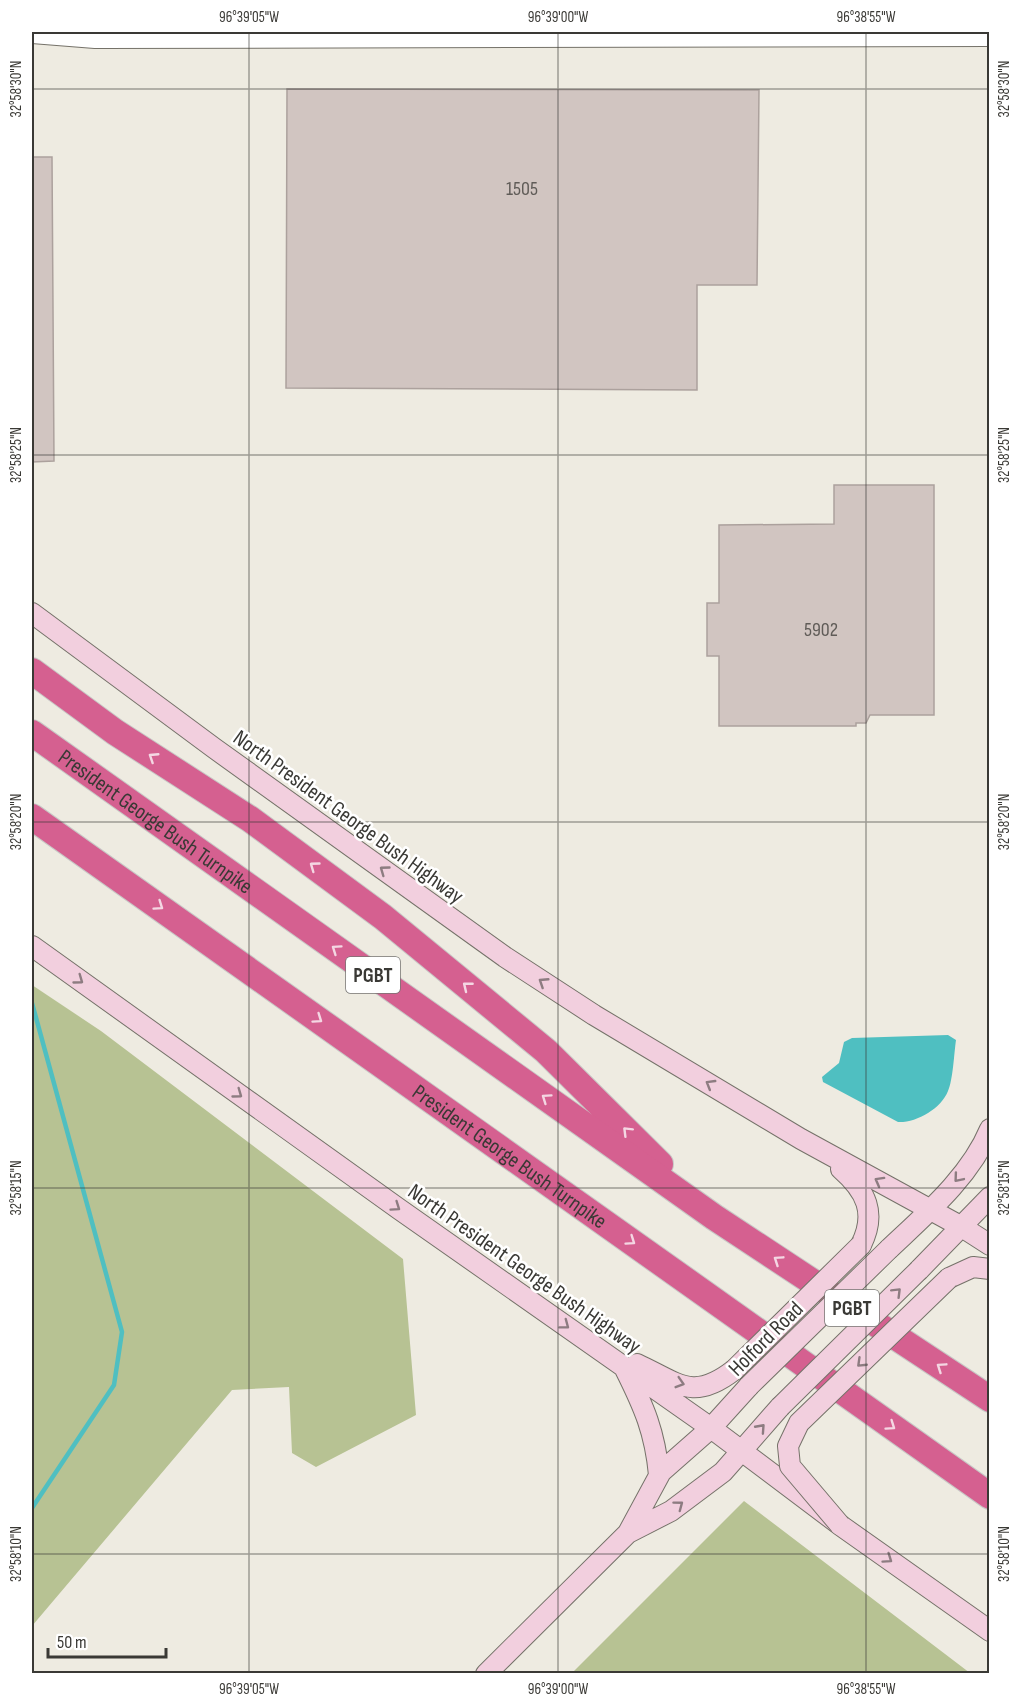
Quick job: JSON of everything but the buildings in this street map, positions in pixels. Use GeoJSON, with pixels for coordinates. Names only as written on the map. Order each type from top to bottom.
{"type":"FeatureCollection","features":[{"type":"Feature","properties":{"kind":"highway"},"geometry":{"type":"LineString","coordinates":[[32,671],[115,732],[250,819],[383,917],[546,1051],[714,1217]]}},
{"type":"Feature","properties":{"kind":"highway","name":"President George Bush Turnpike"},"geometry":{"type":"LineString","coordinates":[[32,732],[714,1217],[990,1400]]}},
{"type":"Feature","properties":{"kind":"highway","name":"President George Bush Turnpike"},"geometry":{"type":"LineString","coordinates":[[32,817],[990,1496]]}},
{"type":"Feature","properties":{"kind":"highway"},"geometry":{"type":"LineString","coordinates":[[32,837],[111,873]]}},
{"type":"Feature","properties":{"kind":"main road","name":"North President George Bush Highway"},"geometry":{"type":"LineString","coordinates":[[32,613],[214,748],[504,957],[594,1015],[814,1145],[962,1227],[990,1245]]}},
{"type":"Feature","properties":{"kind":"main road","name":"North President George Bush Highway"},"geometry":{"type":"LineString","coordinates":[[32,946],[711,1428],[840,1526],[990,1631]]}},
{"type":"Feature","properties":{"kind":"main road","name":"Holford Road"},"geometry":{"type":"LineString","coordinates":[[628,1533],[659,1475],[711,1428],[750,1386],[930,1210],[982,1146],[990,1129]]}},
{"type":"Feature","properties":{"kind":"main road"},"geometry":{"type":"LineString","coordinates":[[589,1342],[676,1384],[698,1388],[718,1383],[734,1370],[861,1245],[868,1231],[868,1212],[864,1195],[856,1182],[814,1145]]}},
{"type":"Feature","properties":{"kind":"main road","name":"Holford Road"},"geometry":{"type":"LineString","coordinates":[[486,1674],[628,1533],[680,1504],[723,1472],[780,1407],[990,1197]]}},
{"type":"Feature","properties":{"kind":"main road"},"geometry":{"type":"LineString","coordinates":[[840,1526],[790,1466],[788,1446],[799,1423],[949,1278],[973,1267],[990,1269]]}},
{"type":"Feature","properties":{"kind":"main road"},"geometry":{"type":"LineString","coordinates":[[624,1367],[646,1411],[659,1475]]}},
{"type":"Feature","properties":{"kind":"street"},"geometry":{"type":"LineString","coordinates":[[32,36],[95,41],[990,39]]}},
{"type":"Feature","properties":{"kind":"green space"},"geometry":{"type":"Polygon","coordinates":[[[32,985],[101,1031],[403,1259],[416,1415],[316,1467],[292,1453],[289,1387],[232,1390],[32,1626],[32,985]]]}},
{"type":"Feature","properties":{"kind":"green space"},"geometry":{"type":"Polygon","coordinates":[[[744,1501],[970,1673],[572,1673],[744,1501]]]}},
{"type":"Feature","properties":{"kind":"water"},"geometry":{"type":"Polygon","coordinates":[[[948,1035],[956,1040],[950,1086],[940,1104],[920,1117],[898,1122],[823,1082],[822,1077],[839,1063],[844,1042],[852,1038],[948,1035]]]}},
{"type":"Feature","properties":{"kind":"waterway"},"geometry":{"type":"LineString","coordinates":[[32,1003],[122,1332],[114,1385],[32,1508]]}}]}
